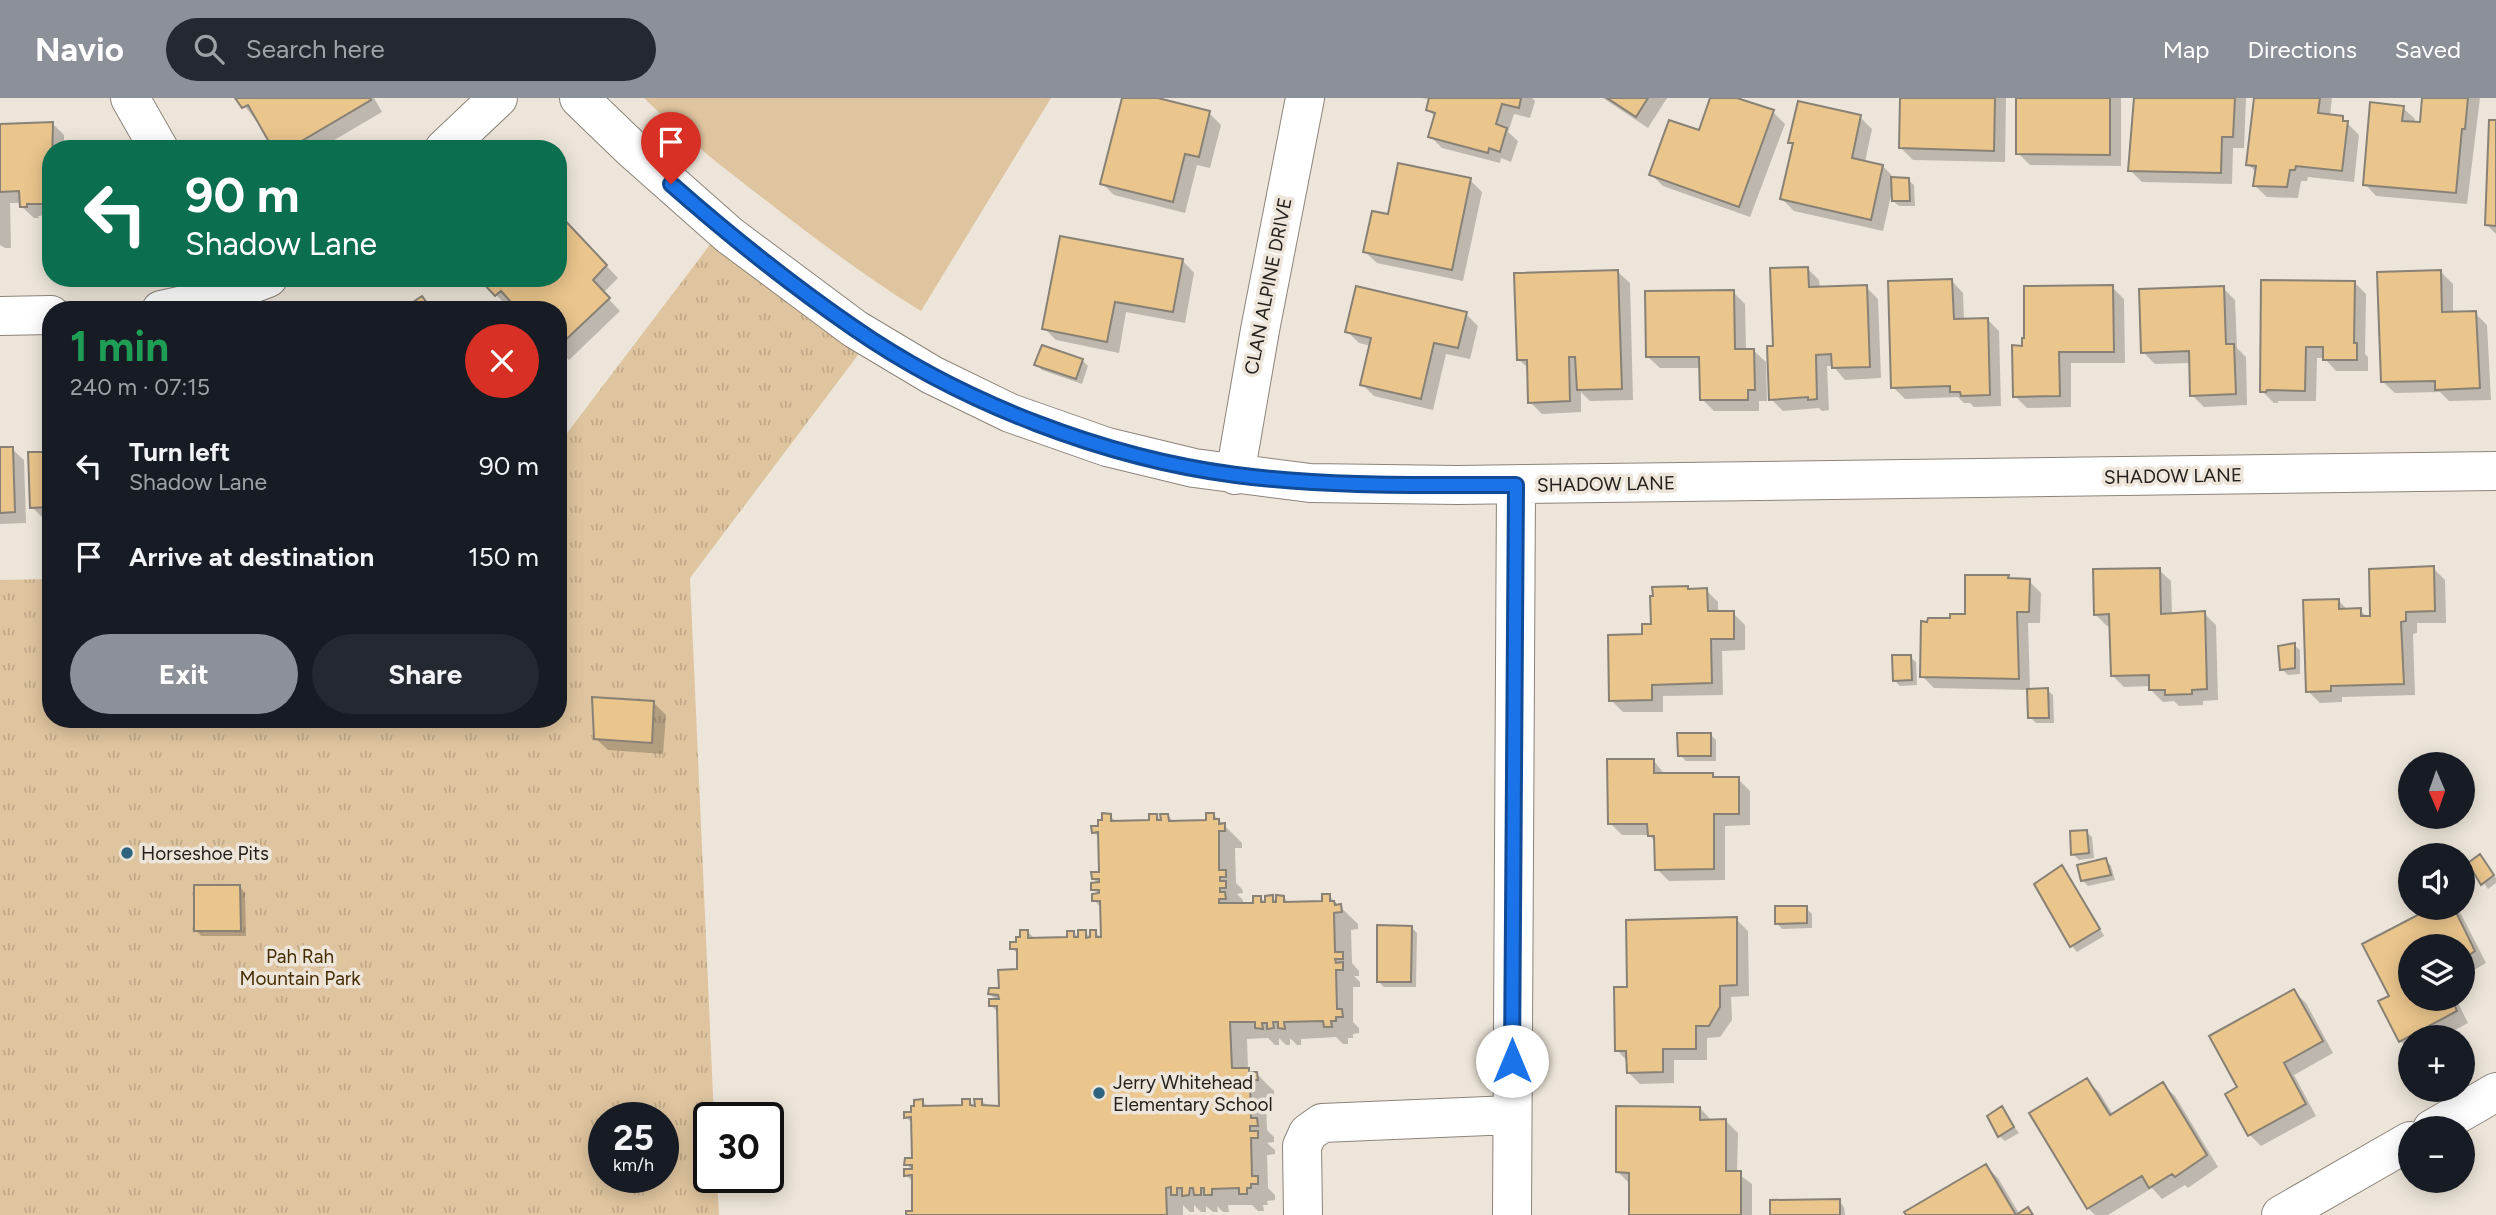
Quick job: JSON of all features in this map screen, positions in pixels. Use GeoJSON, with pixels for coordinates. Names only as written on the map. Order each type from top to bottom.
{"type":"FeatureCollection","features":[{"type":"Feature","properties":{"kind":"street"},"geometry":{"type":"LineString","coordinates":[[130,98],[154,140]]}},
{"type":"Feature","properties":{"kind":"street"},"geometry":{"type":"LineString","coordinates":[[454,140],[498,98]]}},
{"type":"Feature","properties":{"kind":"street","name":"SHADOW LANE"},"geometry":{"type":"LineString","coordinates":[[579,98],[729,235],[855,329],[932,375],[1010,413],[1107,447],[1194,468],[1310,483],[1516,485],[2496,471]]}},
{"type":"Feature","properties":{"kind":"street","name":"CLAN ALPINE DRIVE"},"geometry":{"type":"LineString","coordinates":[[1235,475],[1260,330],[1306,98]]}},
{"type":"Feature","properties":{"kind":"street"},"geometry":{"type":"LineString","coordinates":[[182,301],[212,288]]}},
{"type":"Feature","properties":{"kind":"street"},"geometry":{"type":"LineString","coordinates":[[0,316],[42,315]]}},
{"type":"Feature","properties":{"kind":"street"},"geometry":{"type":"LineString","coordinates":[[1512,1215],[1516,485]]}},
{"type":"Feature","properties":{"kind":"street"},"geometry":{"type":"LineString","coordinates":[[2454,1116],[2496,1092]]}},
{"type":"Feature","properties":{"kind":"street"},"geometry":{"type":"LineString","coordinates":[[1303,1215],[1302,1146],[1308,1133],[1322,1123],[1511,1115]]}},
{"type":"Feature","properties":{"kind":"street"},"geometry":{"type":"LineString","coordinates":[[2281,1215],[2398,1148]]}},
{"type":"Feature","properties":{"kind":"green space"},"geometry":{"type":"Polygon","coordinates":[[[644,98],[1051,98],[921,311],[786,216],[704,152],[644,98]]]}},
{"type":"Feature","properties":{"kind":"green space","name":"Pah Rah Mountain Park"},"geometry":{"type":"Polygon","coordinates":[[[718,234],[867,343],[690,578],[713,1102],[693,1102],[693,1193],[718,1193],[719,1215],[0,1215],[0,580],[42,579],[42,728],[567,728],[567,433],[718,234]]]}},
{"type":"Feature","properties":{"kind":"building"},"geometry":{"type":"Polygon","coordinates":[[[235,98],[371,100],[303,140],[268,140],[248,105],[242,108],[235,98]]]}},
{"type":"Feature","properties":{"kind":"building"},"geometry":{"type":"Polygon","coordinates":[[[1122,98],[1158,98],[1210,111],[1199,157],[1185,154],[1173,202],[1100,184],[1122,98]]]}},
{"type":"Feature","properties":{"kind":"building"},"geometry":{"type":"Polygon","coordinates":[[[1429,98],[1521,98],[1519,108],[1502,104],[1496,124],[1507,128],[1500,152],[1489,148],[1488,153],[1428,137],[1435,113],[1426,110],[1429,98]]]}},
{"type":"Feature","properties":{"kind":"building"},"geometry":{"type":"Polygon","coordinates":[[[1607,98],[1648,98],[1636,117],[1607,98]]]}},
{"type":"Feature","properties":{"kind":"building"},"geometry":{"type":"Polygon","coordinates":[[[1710,98],[1737,98],[1774,110],[1739,207],[1649,175],[1669,120],[1699,130],[1710,98]]]}},
{"type":"Feature","properties":{"kind":"building"},"geometry":{"type":"Polygon","coordinates":[[[1900,98],[1995,98],[1994,151],[1899,148],[1900,98]]]}},
{"type":"Feature","properties":{"kind":"building"},"geometry":{"type":"Polygon","coordinates":[[[2016,98],[2110,98],[2110,155],[2016,154],[2016,98]]]}},
{"type":"Feature","properties":{"kind":"building"},"geometry":{"type":"Polygon","coordinates":[[[2134,98],[2235,98],[2233,137],[2222,137],[2221,173],[2128,171],[2134,98]]]}},
{"type":"Feature","properties":{"kind":"building"},"geometry":{"type":"Polygon","coordinates":[[[2254,98],[2320,98],[2318,113],[2343,116],[2343,121],[2348,121],[2342,171],[2296,166],[2295,170],[2290,170],[2287,187],[2253,186],[2256,166],[2246,165],[2254,98]]]}},
{"type":"Feature","properties":{"kind":"building"},"geometry":{"type":"Polygon","coordinates":[[[2422,98],[2468,98],[2456,193],[2363,185],[2370,102],[2404,106],[2402,121],[2420,122],[2422,98]]]}},
{"type":"Feature","properties":{"kind":"building"},"geometry":{"type":"Polygon","coordinates":[[[1798,101],[1861,115],[1852,158],[1883,165],[1871,220],[1780,199],[1793,143],[1788,143],[1798,101]]]}},
{"type":"Feature","properties":{"kind":"building"},"geometry":{"type":"Polygon","coordinates":[[[2489,120],[2496,120],[2496,226],[2485,225],[2489,120]]]}},
{"type":"Feature","properties":{"kind":"building"},"geometry":{"type":"Polygon","coordinates":[[[53,122],[53,140],[42,140],[42,204],[20,207],[19,191],[0,192],[0,124],[53,122]]]}},
{"type":"Feature","properties":{"kind":"building"},"geometry":{"type":"Polygon","coordinates":[[[1398,163],[1471,178],[1452,270],[1363,252],[1372,211],[1388,214],[1398,163]]]}},
{"type":"Feature","properties":{"kind":"building"},"geometry":{"type":"Polygon","coordinates":[[[1891,177],[1909,178],[1910,201],[1892,201],[1891,177]]]}},
{"type":"Feature","properties":{"kind":"building"},"geometry":{"type":"Polygon","coordinates":[[[567,223],[607,265],[593,280],[610,298],[567,339],[567,301],[510,301],[501,291],[495,296],[486,287],[567,287],[567,223]]]}},
{"type":"Feature","properties":{"kind":"building"},"geometry":{"type":"Polygon","coordinates":[[[1060,236],[1183,259],[1173,312],[1115,302],[1107,342],[1042,329],[1060,236]]]}},
{"type":"Feature","properties":{"kind":"building"},"geometry":{"type":"Polygon","coordinates":[[[1808,267],[1809,287],[1867,285],[1870,367],[1832,368],[1831,354],[1816,355],[1817,399],[1808,400],[1808,397],[1769,400],[1767,346],[1773,346],[1770,268],[1808,267]]]}},
{"type":"Feature","properties":{"kind":"building"},"geometry":{"type":"Polygon","coordinates":[[[1618,270],[1622,389],[1577,390],[1575,357],[1569,357],[1570,401],[1528,403],[1527,360],[1517,360],[1514,273],[1618,270]]]}},
{"type":"Feature","properties":{"kind":"building"},"geometry":{"type":"Polygon","coordinates":[[[2441,270],[2442,312],[2476,311],[2480,388],[2435,390],[2435,381],[2381,382],[2377,272],[2441,270]]]}},
{"type":"Feature","properties":{"kind":"building"},"geometry":{"type":"Polygon","coordinates":[[[1952,279],[1954,319],[1988,318],[1990,395],[1961,396],[1960,392],[1950,392],[1950,386],[1891,388],[1888,281],[1952,279]]]}},
{"type":"Feature","properties":{"kind":"building"},"geometry":{"type":"Polygon","coordinates":[[[2261,280],[2355,281],[2354,343],[2357,343],[2357,360],[2323,360],[2323,347],[2306,347],[2305,391],[2260,392],[2261,280]]]}},
{"type":"Feature","properties":{"kind":"building"},"geometry":{"type":"Polygon","coordinates":[[[2113,285],[2114,352],[2059,352],[2060,396],[2013,397],[2012,345],[2022,346],[2024,338],[2024,286],[2113,285]]]}},
{"type":"Feature","properties":{"kind":"building"},"geometry":{"type":"Polygon","coordinates":[[[1356,286],[1467,312],[1458,348],[1434,343],[1421,399],[1360,385],[1371,338],[1345,332],[1356,286]]]}},
{"type":"Feature","properties":{"kind":"building"},"geometry":{"type":"Polygon","coordinates":[[[2224,286],[2226,344],[2234,344],[2236,394],[2190,396],[2189,351],[2141,353],[2139,289],[2224,286]]]}},
{"type":"Feature","properties":{"kind":"building"},"geometry":{"type":"Polygon","coordinates":[[[1734,290],[1735,349],[1754,349],[1755,390],[1748,390],[1748,400],[1700,400],[1699,357],[1646,357],[1645,291],[1734,290]]]}},
{"type":"Feature","properties":{"kind":"building"},"geometry":{"type":"Polygon","coordinates":[[[1042,345],[1083,359],[1076,379],[1034,365],[1042,345]]]}},
{"type":"Feature","properties":{"kind":"building"},"geometry":{"type":"Polygon","coordinates":[[[0,447],[13,447],[15,512],[0,513],[0,447]]]}},
{"type":"Feature","properties":{"kind":"building"},"geometry":{"type":"Polygon","coordinates":[[[28,452],[42,452],[42,507],[30,508],[28,452]]]}},
{"type":"Feature","properties":{"kind":"building"},"geometry":{"type":"Polygon","coordinates":[[[2434,566],[2435,611],[2406,612],[2406,621],[2401,622],[2404,684],[2331,686],[2331,691],[2306,692],[2303,600],[2339,599],[2339,609],[2361,608],[2361,616],[2370,616],[2369,569],[2434,566]]]}},
{"type":"Feature","properties":{"kind":"building"},"geometry":{"type":"Polygon","coordinates":[[[2160,568],[2161,614],[2205,611],[2207,689],[2192,690],[2192,694],[2165,695],[2165,690],[2149,690],[2149,675],[2111,676],[2109,614],[2094,615],[2093,569],[2160,568]]]}},
{"type":"Feature","properties":{"kind":"building"},"geometry":{"type":"Polygon","coordinates":[[[1965,575],[2009,575],[2008,578],[2030,579],[2029,612],[2017,612],[2019,679],[1920,677],[1921,621],[1927,622],[1928,618],[1950,618],[1950,614],[1965,614],[1965,575]]]}},
{"type":"Feature","properties":{"kind":"building"},"geometry":{"type":"Polygon","coordinates":[[[1688,586],[1688,589],[1707,588],[1708,611],[1734,611],[1734,639],[1711,639],[1712,683],[1652,685],[1652,700],[1609,701],[1608,635],[1642,634],[1642,624],[1651,624],[1652,587],[1688,586]]]}},
{"type":"Feature","properties":{"kind":"building"},"geometry":{"type":"Polygon","coordinates":[[[2295,643],[2295,668],[2280,670],[2278,646],[2295,643]]]}},
{"type":"Feature","properties":{"kind":"building"},"geometry":{"type":"Polygon","coordinates":[[[1892,655],[1911,655],[1912,680],[1893,681],[1892,655]]]}},
{"type":"Feature","properties":{"kind":"building"},"geometry":{"type":"Polygon","coordinates":[[[2048,688],[2049,718],[2028,718],[2027,689],[2048,688]]]}},
{"type":"Feature","properties":{"kind":"building"},"geometry":{"type":"Polygon","coordinates":[[[592,697],[654,701],[652,743],[594,739],[592,697]]]}},
{"type":"Feature","properties":{"kind":"building"},"geometry":{"type":"Polygon","coordinates":[[[1677,733],[1711,733],[1711,756],[1678,756],[1677,733]]]}},
{"type":"Feature","properties":{"kind":"building"},"geometry":{"type":"Polygon","coordinates":[[[1607,759],[1654,759],[1654,773],[1713,773],[1713,777],[1739,777],[1739,814],[1714,814],[1714,869],[1655,870],[1654,836],[1648,836],[1647,824],[1608,824],[1607,759]]]}},
{"type":"Feature","properties":{"kind":"building"},"geometry":{"type":"Polygon","coordinates":[[[1102,813],[1111,814],[1111,821],[1149,820],[1149,814],[1157,814],[1157,820],[1161,820],[1160,814],[1168,814],[1169,821],[1206,820],[1206,813],[1214,813],[1214,819],[1219,819],[1219,824],[1225,823],[1225,831],[1219,831],[1219,870],[1226,870],[1226,877],[1220,877],[1220,881],[1226,881],[1226,888],[1220,888],[1220,892],[1225,892],[1226,899],[1219,899],[1219,903],[1253,903],[1253,896],[1261,896],[1261,902],[1265,902],[1265,896],[1273,895],[1273,902],[1276,902],[1276,895],[1284,896],[1284,902],[1322,901],[1322,894],[1330,894],[1330,901],[1334,901],[1335,905],[1341,904],[1342,912],[1334,913],[1335,952],[1343,952],[1343,959],[1335,959],[1336,963],[1343,962],[1343,970],[1336,970],[1337,1009],[1342,1009],[1343,1017],[1336,1017],[1336,1021],[1331,1021],[1332,1027],[1324,1027],[1323,1021],[1284,1022],[1285,1029],[1278,1028],[1278,1022],[1273,1022],[1274,1028],[1267,1029],[1267,1023],[1262,1023],[1263,1029],[1255,1028],[1255,1022],[1230,1022],[1232,1068],[1249,1068],[1249,1072],[1257,1072],[1258,1080],[1250,1080],[1251,1118],[1257,1118],[1258,1126],[1250,1126],[1250,1131],[1258,1131],[1258,1138],[1251,1138],[1252,1176],[1258,1176],[1258,1184],[1251,1184],[1251,1188],[1247,1188],[1247,1194],[1239,1194],[1239,1188],[1212,1189],[1212,1195],[1204,1195],[1204,1188],[1201,1188],[1201,1195],[1194,1195],[1193,1188],[1190,1188],[1189,1195],[1182,1196],[1182,1188],[1177,1188],[1177,1195],[1171,1195],[1171,1187],[1166,1188],[1167,1215],[906,1215],[906,1211],[912,1211],[912,1175],[904,1176],[904,1169],[912,1169],[912,1165],[904,1165],[905,1158],[912,1158],[911,1117],[904,1118],[904,1112],[911,1112],[914,1100],[923,1099],[923,1106],[962,1105],[962,1099],[970,1099],[970,1105],[975,1106],[974,1099],[982,1099],[982,1105],[999,1106],[997,1006],[989,1006],[989,999],[999,999],[998,995],[988,994],[989,988],[999,988],[998,970],[1017,969],[1017,949],[1010,949],[1010,942],[1016,942],[1016,937],[1020,937],[1020,930],[1028,930],[1028,938],[1067,937],[1067,931],[1074,931],[1074,937],[1078,937],[1078,930],[1086,930],[1086,938],[1090,937],[1090,930],[1096,930],[1096,937],[1101,937],[1100,901],[1092,901],[1092,894],[1099,893],[1099,890],[1091,890],[1091,883],[1099,882],[1099,879],[1092,879],[1091,872],[1099,872],[1098,832],[1092,833],[1091,826],[1098,826],[1102,813]]]}},
{"type":"Feature","properties":{"kind":"building"},"geometry":{"type":"Polygon","coordinates":[[[2087,830],[2089,853],[2071,855],[2070,831],[2087,830]]]}},
{"type":"Feature","properties":{"kind":"building"},"geometry":{"type":"Polygon","coordinates":[[[2480,854],[2494,875],[2481,885],[2475,875],[2475,858],[2480,854]]]}},
{"type":"Feature","properties":{"kind":"building"},"geometry":{"type":"Polygon","coordinates":[[[2106,858],[2111,875],[2081,881],[2077,865],[2106,858]]]}},
{"type":"Feature","properties":{"kind":"building"},"geometry":{"type":"Polygon","coordinates":[[[2062,865],[2100,929],[2070,947],[2034,884],[2062,865]]]}},
{"type":"Feature","properties":{"kind":"building"},"geometry":{"type":"Polygon","coordinates":[[[194,885],[240,885],[241,931],[194,931],[194,885]]]}},
{"type":"Feature","properties":{"kind":"building"},"geometry":{"type":"Polygon","coordinates":[[[1775,906],[1807,906],[1807,923],[1775,924],[1775,906]]]}},
{"type":"Feature","properties":{"kind":"building"},"geometry":{"type":"Polygon","coordinates":[[[1737,917],[1737,985],[1720,986],[1720,1007],[1709,1026],[1696,1026],[1696,1049],[1663,1049],[1663,1072],[1627,1073],[1626,1051],[1615,1051],[1614,987],[1627,987],[1626,920],[1737,917]]]}},
{"type":"Feature","properties":{"kind":"building"},"geometry":{"type":"Polygon","coordinates":[[[2408,920],[2460,920],[2467,934],[2398,934],[2398,1011],[2457,1011],[2431,1025],[2398,1025],[2398,1040],[2378,1001],[2389,996],[2362,944],[2408,920]]]}},
{"type":"Feature","properties":{"kind":"building"},"geometry":{"type":"Polygon","coordinates":[[[1377,925],[1412,926],[1411,982],[1377,982],[1377,925]]]}},
{"type":"Feature","properties":{"kind":"building"},"geometry":{"type":"Polygon","coordinates":[[[2294,989],[2323,1041],[2284,1063],[2306,1104],[2248,1136],[2225,1094],[2237,1087],[2209,1036],[2294,989]]]}},
{"type":"Feature","properties":{"kind":"building"},"geometry":{"type":"Polygon","coordinates":[[[2087,1078],[2110,1115],[2163,1082],[2207,1155],[2175,1177],[2172,1174],[2149,1188],[2142,1176],[2087,1209],[2029,1113],[2087,1078]]]}},
{"type":"Feature","properties":{"kind":"building"},"geometry":{"type":"Polygon","coordinates":[[[1616,1106],[1700,1107],[1700,1120],[1726,1119],[1726,1171],[1741,1171],[1741,1215],[1629,1215],[1629,1173],[1616,1172],[1616,1106]]]}},
{"type":"Feature","properties":{"kind":"building"},"geometry":{"type":"Polygon","coordinates":[[[2002,1106],[2014,1127],[1998,1137],[1987,1116],[2002,1106]]]}},
{"type":"Feature","properties":{"kind":"building"},"geometry":{"type":"Polygon","coordinates":[[[1986,1164],[2016,1215],[1906,1215],[1904,1212],[1986,1164]]]}},
{"type":"Feature","properties":{"kind":"building"},"geometry":{"type":"Polygon","coordinates":[[[1840,1199],[1840,1215],[1770,1215],[1770,1200],[1840,1199]]]}},
{"type":"Feature","properties":{"kind":"building"},"geometry":{"type":"Polygon","coordinates":[[[2028,1207],[2033,1215],[2016,1215],[2028,1207]]]}},
{"type":"Feature","properties":{"kind":"place","name":"Horseshoe Pits"},"geometry":{"type":"Point","coordinates":[127,853]}},
{"type":"Feature","properties":{"kind":"place","name":"Jerry Whitehead Elementary School"},"geometry":{"type":"Point","coordinates":[1099,1093]}},
{"type":"Feature","properties":{"kind":"route"},"geometry":{"type":"LineString","coordinates":[[671,184],[729,235],[855,329],[932,375],[1010,413],[1107,447],[1235,475],[1310,483],[1516,485],[1512,1061]]}}]}
